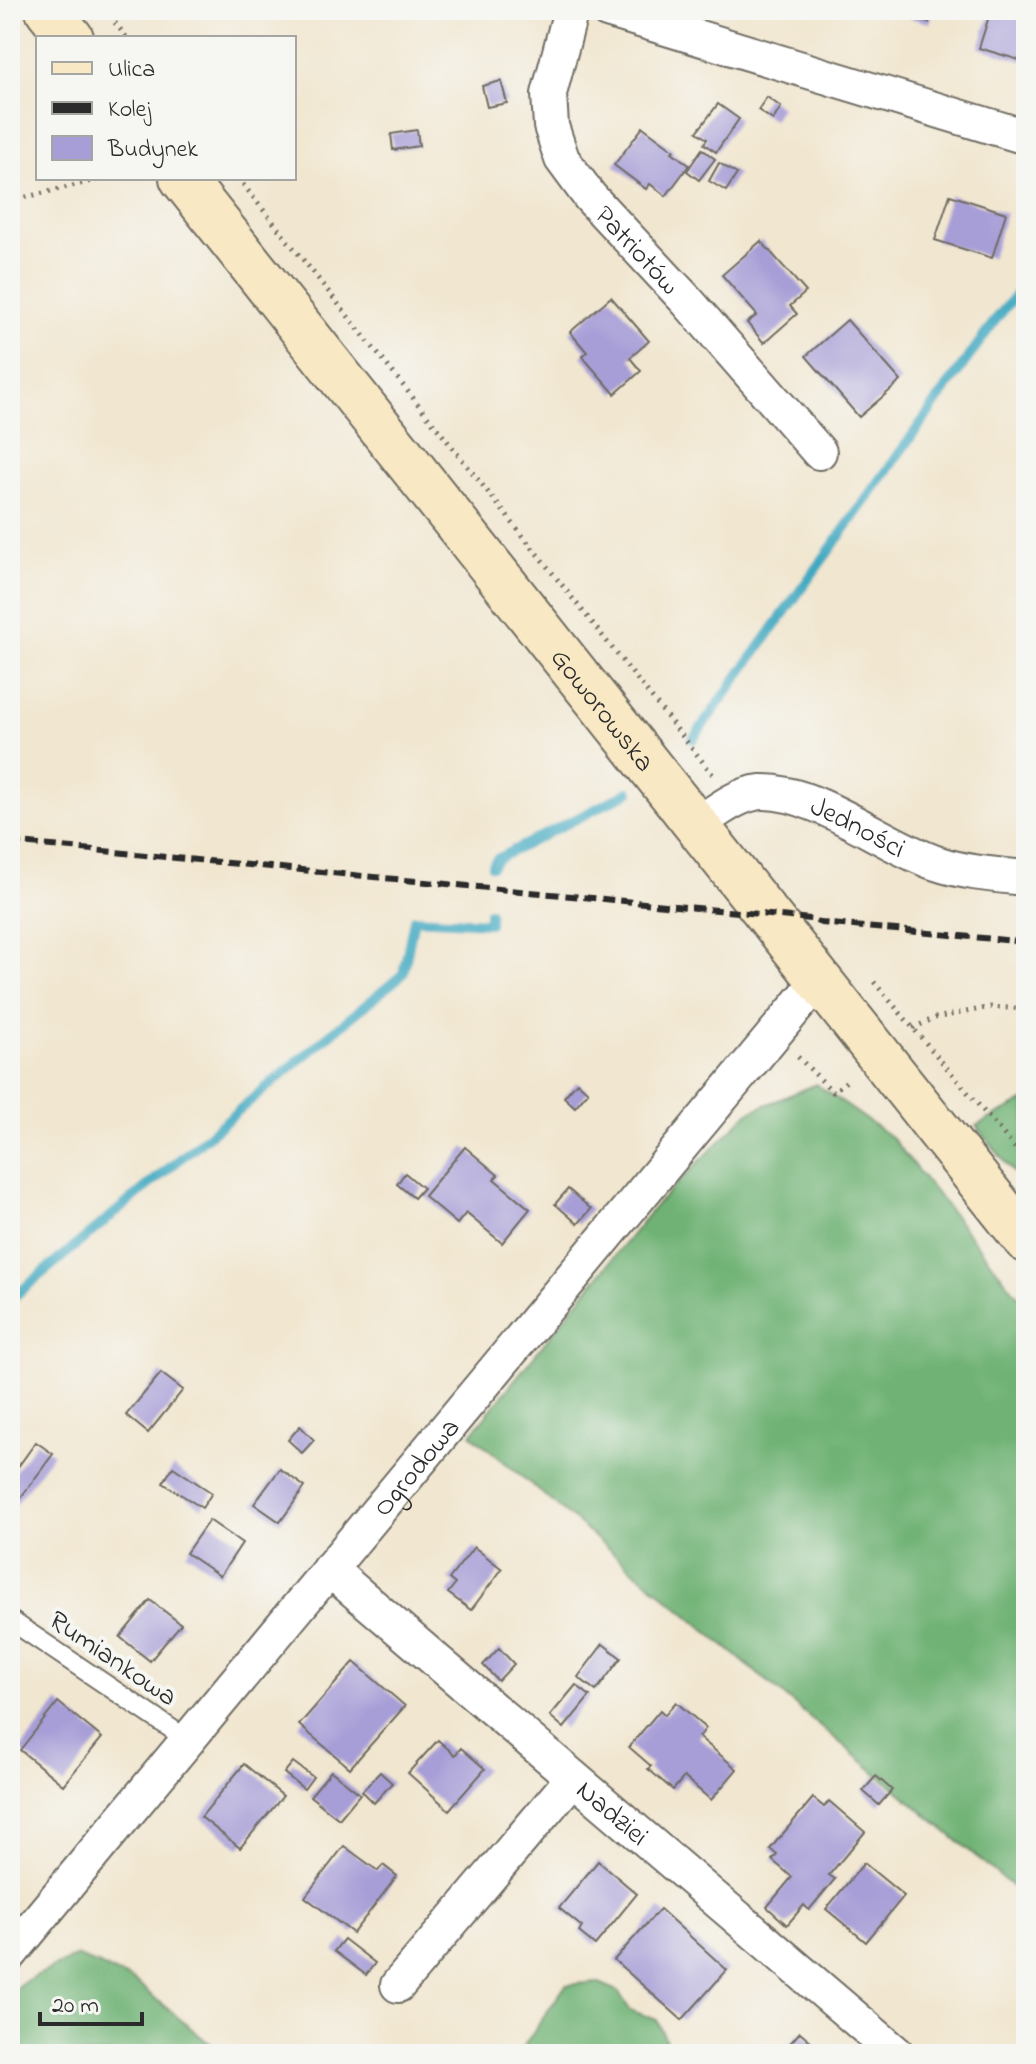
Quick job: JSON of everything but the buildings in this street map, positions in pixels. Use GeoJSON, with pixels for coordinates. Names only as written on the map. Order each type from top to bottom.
{"type":"FeatureCollection","features":[{"type":"Feature","properties":{"kind":"main road"},"geometry":{"type":"LineString","coordinates":[[48,10],[69,36]]}},
{"type":"Feature","properties":{"kind":"main road","name":"Goworowska"},"geometry":{"type":"LineString","coordinates":[[184,180],[1026,1240]]}},
{"type":"Feature","properties":{"kind":"street","name":"Patriotów"},"geometry":{"type":"LineString","coordinates":[[571,10],[549,94],[551,126],[562,159],[590,197],[688,302],[819,452]]}},
{"type":"Feature","properties":{"kind":"street"},"geometry":{"type":"LineString","coordinates":[[607,10],[1026,137]]}},
{"type":"Feature","properties":{"kind":"street","name":"Jedności"},"geometry":{"type":"LineString","coordinates":[[696,825],[734,800],[759,792],[787,794],[821,807],[935,863],[978,873],[1026,878]]}},
{"type":"Feature","properties":{"kind":"street","name":"Ogrodowa"},"geometry":{"type":"LineString","coordinates":[[10,1954],[819,980]]}},
{"type":"Feature","properties":{"kind":"street","name":"Nadziei"},"geometry":{"type":"LineString","coordinates":[[329,1569],[897,2054]]}},
{"type":"Feature","properties":{"kind":"street"},"geometry":{"type":"LineString","coordinates":[[398,1985],[573,1778]]}},
{"type":"Feature","properties":{"kind":"lane","name":"Rumiankowa"},"geometry":{"type":"LineString","coordinates":[[10,1620],[188,1740]]}},
{"type":"Feature","properties":{"kind":"path"},"geometry":{"type":"LineString","coordinates":[[105,10],[125,36]]}},
{"type":"Feature","properties":{"kind":"path"},"geometry":{"type":"LineString","coordinates":[[10,201],[97,180]]}},
{"type":"Feature","properties":{"kind":"path"},"geometry":{"type":"LineString","coordinates":[[240,180],[734,800]]}},
{"type":"Feature","properties":{"kind":"path"},"geometry":{"type":"LineString","coordinates":[[873,981],[1026,1161]]}},
{"type":"Feature","properties":{"kind":"path"},"geometry":{"type":"LineString","coordinates":[[912,1028],[935,1018],[991,1007],[1026,1009]]}},
{"type":"Feature","properties":{"kind":"green space"},"geometry":{"type":"Polygon","coordinates":[[[816,1084],[891,1137],[1026,1306],[1026,1898],[471,1434],[655,1206],[749,1112],[816,1084]]]}},
{"type":"Feature","properties":{"kind":"green space"},"geometry":{"type":"Polygon","coordinates":[[[1026,1100],[1026,1188],[976,1126],[1026,1100]]]}},
{"type":"Feature","properties":{"kind":"green space"},"geometry":{"type":"Polygon","coordinates":[[[77,1956],[133,1980],[222,2054],[10,2054],[10,1995],[21,1983],[77,1956]]]}},
{"type":"Feature","properties":{"kind":"green space"},"geometry":{"type":"Polygon","coordinates":[[[597,1982],[618,1991],[630,2010],[657,2020],[672,2054],[518,2054],[566,1985],[597,1982]]]}},
{"type":"Feature","properties":{"kind":"waterway"},"geometry":{"type":"LineString","coordinates":[[693,739],[1026,282]]}},
{"type":"Feature","properties":{"kind":"waterway"},"geometry":{"type":"LineString","coordinates":[[492,866],[497,859],[629,792]]}},
{"type":"Feature","properties":{"kind":"waterway"},"geometry":{"type":"LineString","coordinates":[[10,1300],[403,974],[414,919],[489,923],[489,912]]}},
{"type":"Feature","properties":{"kind":"railway"},"geometry":{"type":"LineString","coordinates":[[10,842],[1026,942]]}}]}
